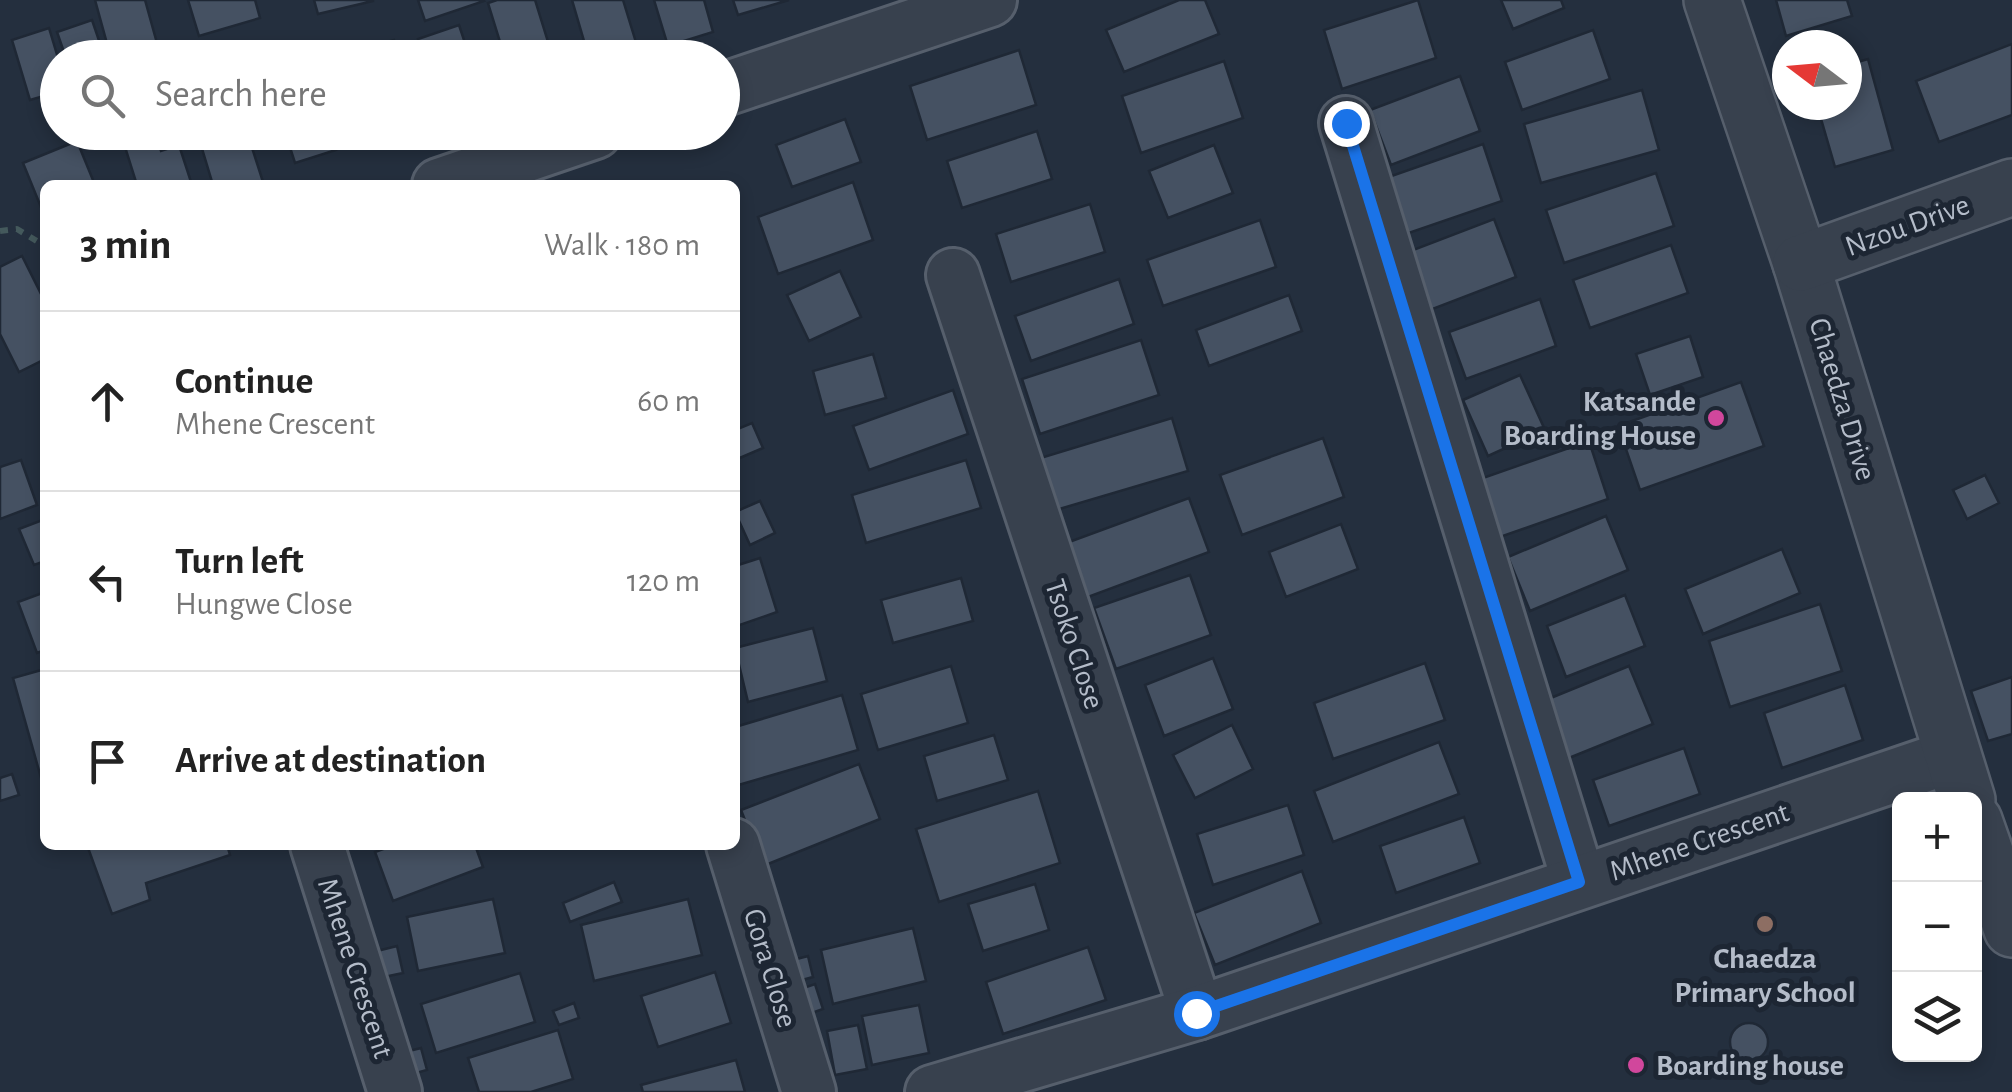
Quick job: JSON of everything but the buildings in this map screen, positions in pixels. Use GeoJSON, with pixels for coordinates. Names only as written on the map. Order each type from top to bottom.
{"type":"FeatureCollection","features":[{"type":"Feature","properties":{"kind":"street"},"geometry":{"type":"LineString","coordinates":[[740,84],[990,0]]}},
{"type":"Feature","properties":{"kind":"street","name":"Chaedza Drive"},"geometry":{"type":"LineString","coordinates":[[1712,0],[1801,263],[1960,778]]}},
{"type":"Feature","properties":{"kind":"street"},"geometry":{"type":"LineString","coordinates":[[1346,123],[1579,882]]}},
{"type":"Feature","properties":{"kind":"street"},"geometry":{"type":"LineString","coordinates":[[454,180],[542,150]]}},
{"type":"Feature","properties":{"kind":"street","name":"Nzou Drive"},"geometry":{"type":"LineString","coordinates":[[1801,263],[2012,187]]}},
{"type":"Feature","properties":{"kind":"street","name":"Tsoko Close"},"geometry":{"type":"LineString","coordinates":[[953,275],[1196,1013]]}},
{"type":"Feature","properties":{"kind":"street","name":"Mhene Crescent"},"geometry":{"type":"LineString","coordinates":[[932,1092],[1196,1013],[1579,882],[1960,778]]}},
{"type":"Feature","properties":{"kind":"street"},"geometry":{"type":"LineString","coordinates":[[1982,844],[2012,930]]}},
{"type":"Feature","properties":{"kind":"street","name":"Mhene Crescent"},"geometry":{"type":"LineString","coordinates":[[319,850],[395,1092]]}},
{"type":"Feature","properties":{"kind":"street","name":"Gora Close"},"geometry":{"type":"LineString","coordinates":[[735,850],[809,1092]]}},
{"type":"Feature","properties":{"kind":"path"},"geometry":{"type":"LineString","coordinates":[[0,232],[16,229],[40,243]]}},
{"type":"Feature","properties":{"kind":"place","name":"Katsande Boarding House"},"geometry":{"type":"Point","coordinates":[1716,418]}},
{"type":"Feature","properties":{"kind":"place","name":"Chaedza Primary School"},"geometry":{"type":"Point","coordinates":[1765,924]}},
{"type":"Feature","properties":{"kind":"place","name":"Boarding house"},"geometry":{"type":"Point","coordinates":[1636,1065]}},
{"type":"Feature","properties":{"kind":"route"},"geometry":{"type":"LineString","coordinates":[[1196,1013],[1579,882],[1346,123]]}}]}
